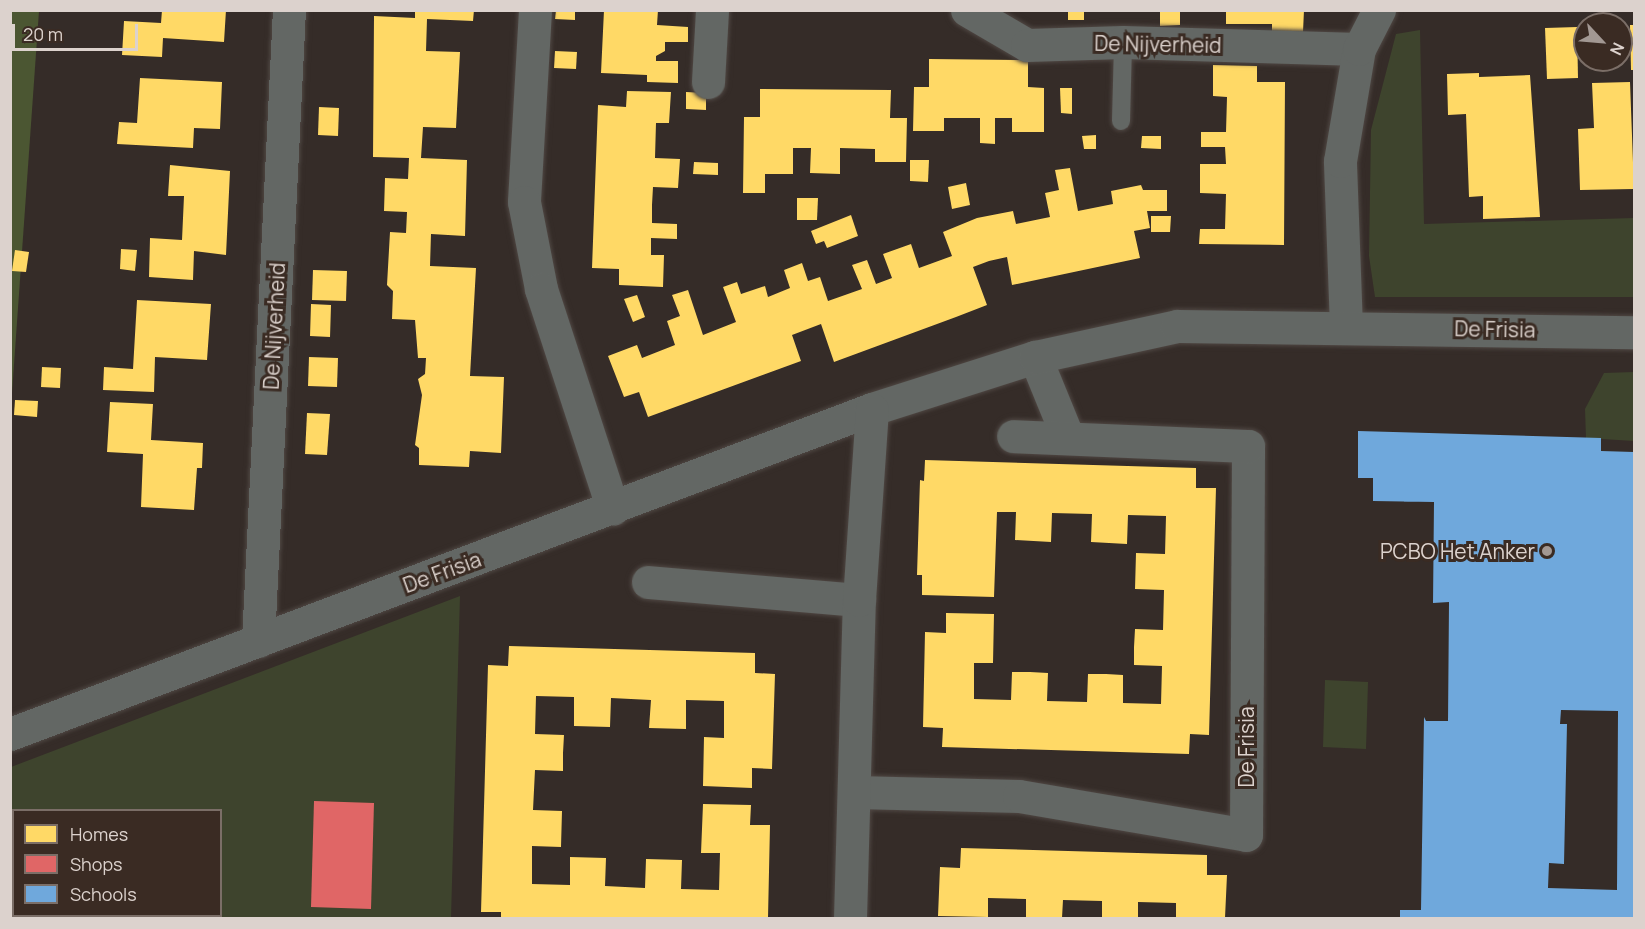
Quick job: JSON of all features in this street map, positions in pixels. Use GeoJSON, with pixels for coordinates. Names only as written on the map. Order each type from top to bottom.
{"type":"FeatureCollection","features":[{"type":"Feature","properties":{"kind":"street","name":"De Nijverheid"},"geometry":{"type":"LineString","coordinates":[[258,640],[289,10]]}},
{"type":"Feature","properties":{"kind":"street"},"geometry":{"type":"LineString","coordinates":[[535,10],[524,202],[541,289],[614,509]]}},
{"type":"Feature","properties":{"kind":"street"},"geometry":{"type":"LineString","coordinates":[[708,82],[712,10]]}},
{"type":"Feature","properties":{"kind":"street","name":"De Nijverheid"},"geometry":{"type":"LineString","coordinates":[[967,10],[1027,45],[1123,42],[1359,49]]}},
{"type":"Feature","properties":{"kind":"street"},"geometry":{"type":"LineString","coordinates":[[1346,327],[1340,161],[1359,49],[1379,10]]}},
{"type":"Feature","properties":{"kind":"street","name":"De Frisia"},"geometry":{"type":"LineString","coordinates":[[10,734],[614,509],[872,409],[1035,357],[1177,326],[1635,332]]}},
{"type":"Feature","properties":{"kind":"street"},"geometry":{"type":"LineString","coordinates":[[1035,357],[1068,438]]}},
{"type":"Feature","properties":{"kind":"street"},"geometry":{"type":"LineString","coordinates":[[850,918],[859,600],[872,409]]}},
{"type":"Feature","properties":{"kind":"street","name":"De Frisia"},"geometry":{"type":"LineString","coordinates":[[855,792],[1019,796],[1246,835],[1248,446],[1013,436]]}},
{"type":"Feature","properties":{"kind":"street"},"geometry":{"type":"LineString","coordinates":[[648,582],[859,600]]}},
{"type":"Feature","properties":{"kind":"lane"},"geometry":{"type":"LineString","coordinates":[[1121,121],[1123,42]]}},
{"type":"Feature","properties":{"kind":"green space"},"geometry":{"type":"Polygon","coordinates":[[[11,11],[39,11],[11,407],[11,11]]]}},
{"type":"Feature","properties":{"kind":"green space"},"geometry":{"type":"Polygon","coordinates":[[[1420,30],[1424,224],[1634,218],[1634,297],[1375,297],[1369,256],[1371,130],[1396,34],[1420,30]]]}},
{"type":"Feature","properties":{"kind":"green space"},"geometry":{"type":"Polygon","coordinates":[[[1634,372],[1634,441],[1586,438],[1585,409],[1604,373],[1634,372]]]}},
{"type":"Feature","properties":{"kind":"green space"},"geometry":{"type":"Polygon","coordinates":[[[460,596],[451,918],[11,918],[11,767],[460,596]]]}},
{"type":"Feature","properties":{"kind":"green space"},"geometry":{"type":"Polygon","coordinates":[[[1325,680],[1368,682],[1366,749],[1323,747],[1325,680]]]}},
{"type":"Feature","properties":{"kind":"building: Homes"},"geometry":{"type":"Polygon","coordinates":[[[162,10],[226,10],[224,42],[163,38],[162,57],[122,55],[124,21],[161,23],[162,10]]]}},
{"type":"Feature","properties":{"kind":"building: Homes"},"geometry":{"type":"Polygon","coordinates":[[[415,10],[474,10],[473,21],[427,19],[426,51],[460,52],[456,128],[423,127],[421,158],[467,160],[465,236],[431,234],[430,266],[476,268],[470,376],[504,377],[501,453],[470,451],[469,467],[419,465],[419,448],[415,445],[422,395],[418,379],[425,374],[426,358],[418,358],[415,320],[392,319],[393,291],[387,285],[390,232],[406,233],[407,212],[384,211],[385,178],[408,179],[409,158],[373,157],[374,16],[415,18],[415,10]]]}},
{"type":"Feature","properties":{"kind":"building: Homes"},"geometry":{"type":"Polygon","coordinates":[[[556,10],[575,10],[575,20],[555,19],[556,10]]]}},
{"type":"Feature","properties":{"kind":"building: Homes"},"geometry":{"type":"Polygon","coordinates":[[[604,10],[658,10],[657,25],[688,27],[688,42],[665,42],[665,51],[656,56],[656,61],[678,61],[678,83],[647,82],[647,75],[601,73],[604,10]]]}},
{"type":"Feature","properties":{"kind":"building: Homes"},"geometry":{"type":"Polygon","coordinates":[[[1068,10],[1084,10],[1084,20],[1068,20],[1068,10]]]}},
{"type":"Feature","properties":{"kind":"building: Homes"},"geometry":{"type":"Polygon","coordinates":[[[1160,10],[1180,10],[1180,25],[1160,26],[1160,10]]]}},
{"type":"Feature","properties":{"kind":"building: Homes"},"geometry":{"type":"Polygon","coordinates":[[[1226,10],[1304,10],[1303,32],[1272,31],[1272,24],[1226,24],[1226,10]]]}},
{"type":"Feature","properties":{"kind":"building: Homes"},"geometry":{"type":"Polygon","coordinates":[[[1633,25],[1634,25],[1633,70],[1633,25]]]}},
{"type":"Feature","properties":{"kind":"building: Homes"},"geometry":{"type":"Polygon","coordinates":[[[1573,27],[1573,72],[1578,72],[1578,78],[1547,79],[1545,28],[1573,27]]]}},
{"type":"Feature","properties":{"kind":"building: Homes"},"geometry":{"type":"Polygon","coordinates":[[[555,51],[577,52],[576,69],[554,68],[555,51]]]}},
{"type":"Feature","properties":{"kind":"building: Homes"},"geometry":{"type":"Polygon","coordinates":[[[929,59],[1028,60],[1028,87],[1044,88],[1044,132],[1012,132],[1012,118],[995,118],[995,144],[980,143],[980,118],[944,118],[944,131],[913,131],[914,87],[929,87],[929,59]]]}},
{"type":"Feature","properties":{"kind":"building: Homes"},"geometry":{"type":"Polygon","coordinates":[[[1213,65],[1257,66],[1257,82],[1285,82],[1284,245],[1199,244],[1200,229],[1225,229],[1226,194],[1200,193],[1200,164],[1226,164],[1225,147],[1201,147],[1201,132],[1226,132],[1227,97],[1213,96],[1213,65]]]}},
{"type":"Feature","properties":{"kind":"building: Homes"},"geometry":{"type":"Polygon","coordinates":[[[1479,73],[1479,77],[1530,75],[1540,217],[1483,219],[1483,196],[1469,197],[1466,114],[1448,115],[1447,74],[1479,73]]]}},
{"type":"Feature","properties":{"kind":"building: Homes"},"geometry":{"type":"Polygon","coordinates":[[[140,78],[222,82],[220,129],[194,128],[193,148],[117,144],[119,122],[137,123],[140,78]]]}},
{"type":"Feature","properties":{"kind":"building: Homes"},"geometry":{"type":"Polygon","coordinates":[[[1630,82],[1634,189],[1580,190],[1578,129],[1594,128],[1592,83],[1630,82]]]}},
{"type":"Feature","properties":{"kind":"building: Homes"},"geometry":{"type":"Polygon","coordinates":[[[1060,88],[1072,88],[1072,114],[1061,113],[1060,88]]]}},
{"type":"Feature","properties":{"kind":"building: Homes"},"geometry":{"type":"Polygon","coordinates":[[[760,89],[891,90],[890,118],[907,118],[906,162],[875,162],[875,149],[840,148],[840,174],[810,173],[811,148],[793,148],[793,174],[765,174],[765,193],[743,193],[744,117],[760,117],[760,89]]]}},
{"type":"Feature","properties":{"kind":"building: Homes"},"geometry":{"type":"Polygon","coordinates":[[[627,91],[671,92],[669,123],[656,123],[655,158],[680,159],[678,188],[653,187],[652,205],[652,223],[677,224],[677,239],[651,238],[651,255],[664,255],[663,287],[619,285],[619,269],[592,268],[598,105],[626,107],[627,91]]]}},
{"type":"Feature","properties":{"kind":"building: Homes"},"geometry":{"type":"Polygon","coordinates":[[[686,92],[706,93],[706,110],[686,109],[686,92]]]}},
{"type":"Feature","properties":{"kind":"building: Homes"},"geometry":{"type":"Polygon","coordinates":[[[319,107],[339,108],[338,136],[318,135],[319,107]]]}},
{"type":"Feature","properties":{"kind":"building: Homes"},"geometry":{"type":"Polygon","coordinates":[[[1096,135],[1096,149],[1084,149],[1082,136],[1096,135]]]}},
{"type":"Feature","properties":{"kind":"building: Homes"},"geometry":{"type":"Polygon","coordinates":[[[1142,136],[1161,136],[1161,149],[1141,148],[1142,136]]]}},
{"type":"Feature","properties":{"kind":"building: Homes"},"geometry":{"type":"Polygon","coordinates":[[[910,160],[929,160],[928,182],[910,181],[910,160]]]}},
{"type":"Feature","properties":{"kind":"building: Homes"},"geometry":{"type":"Polygon","coordinates":[[[694,162],[718,163],[718,175],[693,174],[694,162]]]}},
{"type":"Feature","properties":{"kind":"building: Homes"},"geometry":{"type":"Polygon","coordinates":[[[170,165],[230,171],[226,255],[194,251],[193,280],[149,277],[150,238],[182,240],[184,196],[168,196],[170,165]]]}},
{"type":"Feature","properties":{"kind":"building: Homes"},"geometry":{"type":"Polygon","coordinates":[[[1070,168],[1078,211],[1113,204],[1111,191],[1141,185],[1143,190],[1167,190],[1167,211],[1147,211],[1150,228],[1134,231],[1140,258],[1012,285],[1007,257],[989,261],[973,267],[987,305],[956,317],[834,362],[821,324],[792,335],[801,361],[648,417],[639,392],[624,397],[608,356],[637,345],[642,358],[675,345],[667,321],[680,316],[672,295],[688,290],[703,335],[736,322],[723,287],[737,282],[741,294],[765,286],[768,297],[790,288],[784,270],[802,263],[808,281],[820,277],[828,301],[862,289],[852,265],[867,260],[876,284],[892,278],[883,254],[911,244],[919,268],[952,256],[943,232],[977,218],[1013,211],[1016,224],[1050,217],[1045,193],[1059,190],[1055,170],[1070,168]]]}},
{"type":"Feature","properties":{"kind":"building: Homes"},"geometry":{"type":"Polygon","coordinates":[[[966,183],[970,205],[952,209],[948,187],[966,183]]]}},
{"type":"Feature","properties":{"kind":"building: Homes"},"geometry":{"type":"Polygon","coordinates":[[[797,198],[818,198],[817,220],[797,220],[797,198]]]}},
{"type":"Feature","properties":{"kind":"building: Homes"},"geometry":{"type":"Polygon","coordinates":[[[851,215],[858,236],[827,248],[824,241],[816,244],[811,231],[851,215]]]}},
{"type":"Feature","properties":{"kind":"building: Homes"},"geometry":{"type":"Polygon","coordinates":[[[1151,216],[1171,216],[1170,232],[1151,232],[1151,216]]]}},
{"type":"Feature","properties":{"kind":"building: Homes"},"geometry":{"type":"Polygon","coordinates":[[[121,249],[137,250],[135,271],[120,269],[121,249]]]}},
{"type":"Feature","properties":{"kind":"building: Homes"},"geometry":{"type":"Polygon","coordinates":[[[15,250],[29,252],[26,272],[12,271],[15,250]]]}},
{"type":"Feature","properties":{"kind":"building: Homes"},"geometry":{"type":"Polygon","coordinates":[[[313,270],[347,271],[346,301],[312,300],[313,270]]]}},
{"type":"Feature","properties":{"kind":"building: Homes"},"geometry":{"type":"Polygon","coordinates":[[[637,295],[645,317],[633,322],[624,299],[637,295]]]}},
{"type":"Feature","properties":{"kind":"building: Homes"},"geometry":{"type":"Polygon","coordinates":[[[137,300],[211,304],[207,360],[155,357],[154,392],[103,390],[104,367],[133,369],[137,300]]]}},
{"type":"Feature","properties":{"kind":"building: Homes"},"geometry":{"type":"Polygon","coordinates":[[[311,304],[331,305],[330,337],[310,336],[311,304]]]}},
{"type":"Feature","properties":{"kind":"building: Homes"},"geometry":{"type":"Polygon","coordinates":[[[309,357],[338,358],[337,387],[308,386],[309,357]]]}},
{"type":"Feature","properties":{"kind":"building: Homes"},"geometry":{"type":"Polygon","coordinates":[[[42,367],[61,368],[60,388],[41,387],[42,367]]]}},
{"type":"Feature","properties":{"kind":"building: Homes"},"geometry":{"type":"Polygon","coordinates":[[[15,400],[38,401],[37,417],[14,415],[15,400]]]}},
{"type":"Feature","properties":{"kind":"building: Homes"},"geometry":{"type":"Polygon","coordinates":[[[110,402],[153,404],[151,440],[203,443],[202,468],[197,468],[194,510],[141,507],[143,454],[107,452],[110,402]]]}},
{"type":"Feature","properties":{"kind":"building: Homes"},"geometry":{"type":"Polygon","coordinates":[[[307,413],[330,414],[327,455],[305,454],[307,413]]]}},
{"type":"Feature","properties":{"kind":"building: Homes"},"geometry":{"type":"Polygon","coordinates":[[[925,460],[1196,468],[1196,488],[1216,488],[1209,735],[1190,734],[1189,754],[942,747],[943,728],[923,727],[925,632],[946,633],[946,613],[994,614],[993,663],[974,663],[974,699],[1011,700],[1012,672],[1030,672],[1048,673],[1047,701],[1087,702],[1088,674],[1106,674],[1123,675],[1123,703],[1161,704],[1162,666],[1134,665],[1134,647],[1135,629],[1163,630],[1164,590],[1135,589],[1136,553],[1165,554],[1166,516],[1128,515],[1127,544],[1091,542],[1092,514],[1052,513],[1051,542],[1015,540],[1016,512],[997,512],[994,597],[922,595],[922,575],[917,575],[920,480],[924,481],[925,460]]]}},
{"type":"Feature","properties":{"kind":"building: Homes"},"geometry":{"type":"Polygon","coordinates":[[[509,646],[755,653],[755,673],[775,674],[772,769],[752,768],[752,788],[703,786],[704,737],[724,738],[724,701],[686,700],[686,729],[649,728],[651,700],[611,698],[610,727],[574,726],[574,697],[536,696],[535,734],[564,735],[563,771],[535,770],[533,810],[562,811],[561,847],[532,846],[532,884],[570,885],[570,857],[606,858],[605,886],[645,888],[646,859],[682,860],[681,889],[719,890],[720,853],[701,853],[703,804],[751,805],[750,825],[770,825],[768,918],[501,918],[501,912],[481,912],[488,665],[508,666],[509,646]]]}},
{"type":"Feature","properties":{"kind":"building: Homes"},"geometry":{"type":"Polygon","coordinates":[[[961,848],[1207,855],[1207,875],[1227,875],[1225,918],[1176,918],[1176,903],[1138,902],[1138,918],[1102,918],[1102,901],[1063,900],[1062,918],[1026,918],[1026,899],[988,898],[988,917],[938,916],[940,867],[960,868],[961,848]]]}},
{"type":"Feature","properties":{"kind":"building: Shops"},"geometry":{"type":"Polygon","coordinates":[[[314,801],[374,803],[371,909],[311,907],[314,801]]]}},
{"type":"Feature","properties":{"kind":"building: Schools"},"geometry":{"type":"Polygon","coordinates":[[[1358,431],[1601,438],[1601,451],[1634,452],[1634,918],[1400,918],[1400,910],[1421,910],[1424,717],[1426,721],[1448,721],[1449,602],[1433,603],[1434,502],[1373,501],[1373,478],[1358,478],[1358,431]],[[1561,710],[1560,724],[1567,724],[1564,864],[1549,863],[1548,888],[1617,890],[1618,711],[1561,710]]]}},
{"type":"Feature","properties":{"kind":"place","name":"PCBO Het Anker"},"geometry":{"type":"Point","coordinates":[1547,551]}}]}
